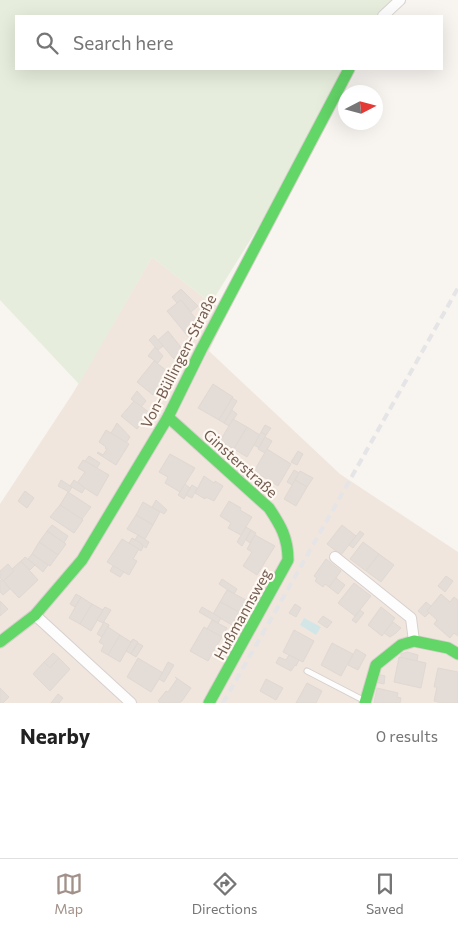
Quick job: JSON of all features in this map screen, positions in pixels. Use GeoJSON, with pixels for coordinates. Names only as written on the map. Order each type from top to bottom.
{"type":"FeatureCollection","features":[{"type":"Feature","properties":{"kind":"street"},"geometry":{"type":"LineString","coordinates":[[384,15],[400,0]]}},
{"type":"Feature","properties":{"kind":"street","name":"Von-Büllingen-Straße"},"geometry":{"type":"LineString","coordinates":[[0,642],[35,615],[82,560],[168,417],[200,350],[348,70]]}},
{"type":"Feature","properties":{"kind":"street","name":"Ginsterstraße"},"geometry":{"type":"LineString","coordinates":[[168,417],[269,508],[286,536]]}},
{"type":"Feature","properties":{"kind":"street","name":"Hußmannsweg"},"geometry":{"type":"LineString","coordinates":[[209,703],[288,560],[289,548],[286,536]]}},
{"type":"Feature","properties":{"kind":"street"},"geometry":{"type":"LineString","coordinates":[[335,557],[411,618],[414,640]]}},
{"type":"Feature","properties":{"kind":"street"},"geometry":{"type":"LineString","coordinates":[[35,615],[131,703]]}},
{"type":"Feature","properties":{"kind":"street"},"geometry":{"type":"LineString","coordinates":[[365,702],[376,665],[401,645],[414,640],[448,648],[458,654]]}},
{"type":"Feature","properties":{"kind":"lane"},"geometry":{"type":"LineString","coordinates":[[306,671],[365,702]]}},
{"type":"Feature","properties":{"kind":"shaded area"},"geometry":{"type":"Polygon","coordinates":[[[152,257],[211,303],[228,311],[209,351],[340,474],[458,552],[458,703],[0,703],[0,504],[73,393],[152,257]]]}},
{"type":"Feature","properties":{"kind":"shaded area"},"geometry":{"type":"Polygon","coordinates":[[[304,618],[321,627],[316,635],[300,625],[304,618]]]}},
{"type":"Feature","properties":{"kind":"green space"},"geometry":{"type":"Polygon","coordinates":[[[0,0],[396,0],[381,15],[15,15],[15,70],[345,70],[274,202],[211,303],[152,257],[79,384],[0,300],[0,0]]]}},
{"type":"Feature","properties":{"kind":"building"},"geometry":{"type":"Polygon","coordinates":[[[181,289],[198,306],[191,312],[181,300],[177,303],[172,297],[181,289]]]}},
{"type":"Feature","properties":{"kind":"building"},"geometry":{"type":"Polygon","coordinates":[[[181,300],[203,328],[190,339],[167,311],[181,300]]]}},
{"type":"Feature","properties":{"kind":"building"},"geometry":{"type":"Polygon","coordinates":[[[168,331],[184,351],[174,359],[158,340],[168,331]]]}},
{"type":"Feature","properties":{"kind":"building"},"geometry":{"type":"Polygon","coordinates":[[[154,335],[163,346],[158,350],[149,340],[154,335]]]}},
{"type":"Feature","properties":{"kind":"building"},"geometry":{"type":"Polygon","coordinates":[[[155,347],[163,356],[158,363],[148,356],[155,347]]]}},
{"type":"Feature","properties":{"kind":"building"},"geometry":{"type":"Polygon","coordinates":[[[154,361],[171,374],[153,395],[137,382],[154,361]]]}},
{"type":"Feature","properties":{"kind":"building"},"geometry":{"type":"Polygon","coordinates":[[[213,384],[233,397],[219,420],[198,408],[213,384]]]}},
{"type":"Feature","properties":{"kind":"building"},"geometry":{"type":"Polygon","coordinates":[[[137,391],[146,401],[141,407],[131,399],[137,391]]]}},
{"type":"Feature","properties":{"kind":"building"},"geometry":{"type":"Polygon","coordinates":[[[232,398],[237,401],[224,423],[219,420],[232,398]]]}},
{"type":"Feature","properties":{"kind":"building"},"geometry":{"type":"Polygon","coordinates":[[[134,401],[150,413],[137,429],[121,416],[134,401]]]}},
{"type":"Feature","properties":{"kind":"building"},"geometry":{"type":"Polygon","coordinates":[[[232,410],[237,414],[229,426],[224,423],[232,410]]]}},
{"type":"Feature","properties":{"kind":"building"},"geometry":{"type":"Polygon","coordinates":[[[233,419],[247,427],[234,449],[220,441],[233,419]]]}},
{"type":"Feature","properties":{"kind":"building"},"geometry":{"type":"Polygon","coordinates":[[[117,423],[130,437],[126,443],[111,433],[117,423]]]}},
{"type":"Feature","properties":{"kind":"building"},"geometry":{"type":"Polygon","coordinates":[[[265,425],[271,428],[266,435],[261,432],[265,425]]]}},
{"type":"Feature","properties":{"kind":"building"},"geometry":{"type":"Polygon","coordinates":[[[247,427],[260,435],[247,457],[234,449],[247,427]]]}},
{"type":"Feature","properties":{"kind":"building"},"geometry":{"type":"Polygon","coordinates":[[[106,430],[129,444],[116,465],[97,453],[103,455],[107,449],[99,442],[106,430]]]}},
{"type":"Feature","properties":{"kind":"building"},"geometry":{"type":"Polygon","coordinates":[[[261,432],[266,435],[259,448],[254,445],[261,432]]]}},
{"type":"Feature","properties":{"kind":"building"},"geometry":{"type":"Polygon","coordinates":[[[265,437],[272,441],[265,453],[258,449],[265,437]]]}},
{"type":"Feature","properties":{"kind":"building"},"geometry":{"type":"Polygon","coordinates":[[[267,449],[291,464],[278,486],[254,471],[267,449]]]}},
{"type":"Feature","properties":{"kind":"building"},"geometry":{"type":"Polygon","coordinates":[[[298,451],[303,454],[297,465],[291,462],[298,451]]]}},
{"type":"Feature","properties":{"kind":"building"},"geometry":{"type":"Polygon","coordinates":[[[170,454],[195,468],[180,492],[165,483],[168,477],[159,472],[170,454]]]}},
{"type":"Feature","properties":{"kind":"building"},"geometry":{"type":"Polygon","coordinates":[[[89,456],[100,463],[97,468],[85,461],[89,456]]]}},
{"type":"Feature","properties":{"kind":"building"},"geometry":{"type":"Polygon","coordinates":[[[83,460],[109,475],[97,496],[77,483],[85,472],[78,468],[83,460]]]}},
{"type":"Feature","properties":{"kind":"building"},"geometry":{"type":"Polygon","coordinates":[[[294,470],[299,473],[292,485],[287,482],[294,470]]]}},
{"type":"Feature","properties":{"kind":"building"},"geometry":{"type":"Polygon","coordinates":[[[300,471],[313,478],[307,487],[295,480],[300,471]]]}},
{"type":"Feature","properties":{"kind":"building"},"geometry":{"type":"Polygon","coordinates":[[[204,476],[214,483],[215,481],[223,486],[214,501],[206,497],[205,499],[195,493],[204,476]]]}},
{"type":"Feature","properties":{"kind":"building"},"geometry":{"type":"Polygon","coordinates":[[[61,480],[72,487],[69,492],[58,486],[61,480]]]}},
{"type":"Feature","properties":{"kind":"building"},"geometry":{"type":"Polygon","coordinates":[[[74,480],[85,488],[82,493],[70,486],[74,480]]]}},
{"type":"Feature","properties":{"kind":"building"},"geometry":{"type":"Polygon","coordinates":[[[295,480],[307,487],[296,506],[284,499],[295,480]]]}},
{"type":"Feature","properties":{"kind":"building"},"geometry":{"type":"Polygon","coordinates":[[[185,484],[190,488],[184,499],[178,495],[185,484]]]}},
{"type":"Feature","properties":{"kind":"building"},"geometry":{"type":"Polygon","coordinates":[[[192,485],[197,488],[192,498],[186,495],[192,485]]]}},
{"type":"Feature","properties":{"kind":"building"},"geometry":{"type":"Polygon","coordinates":[[[25,491],[34,498],[27,508],[18,501],[25,491]]]}},
{"type":"Feature","properties":{"kind":"building"},"geometry":{"type":"Polygon","coordinates":[[[68,492],[91,507],[82,519],[60,505],[68,492]]]}},
{"type":"Feature","properties":{"kind":"building"},"geometry":{"type":"Polygon","coordinates":[[[156,500],[167,510],[164,514],[152,507],[156,500]]]}},
{"type":"Feature","properties":{"kind":"building"},"geometry":{"type":"Polygon","coordinates":[[[229,501],[252,517],[241,535],[228,528],[231,523],[220,516],[229,501]]]}},
{"type":"Feature","properties":{"kind":"building"},"geometry":{"type":"Polygon","coordinates":[[[143,502],[160,512],[153,525],[136,515],[143,502]]]}},
{"type":"Feature","properties":{"kind":"building"},"geometry":{"type":"Polygon","coordinates":[[[60,505],[83,520],[74,533],[50,517],[60,505]]]}},
{"type":"Feature","properties":{"kind":"building"},"geometry":{"type":"Polygon","coordinates":[[[136,515],[153,525],[145,539],[127,529],[136,515]]]}},
{"type":"Feature","properties":{"kind":"building"},"geometry":{"type":"Polygon","coordinates":[[[52,525],[68,536],[64,543],[47,531],[52,525]]]}},
{"type":"Feature","properties":{"kind":"building"},"geometry":{"type":"Polygon","coordinates":[[[342,525],[356,536],[341,555],[327,544],[342,525]]]}},
{"type":"Feature","properties":{"kind":"building"},"geometry":{"type":"Polygon","coordinates":[[[246,527],[251,530],[242,546],[237,542],[246,527]]]}},
{"type":"Feature","properties":{"kind":"building"},"geometry":{"type":"Polygon","coordinates":[[[251,530],[256,533],[250,543],[246,540],[251,530]]]}},
{"type":"Feature","properties":{"kind":"building"},"geometry":{"type":"Polygon","coordinates":[[[47,531],[66,544],[58,555],[39,542],[47,531]]]}},
{"type":"Feature","properties":{"kind":"building"},"geometry":{"type":"Polygon","coordinates":[[[360,531],[364,534],[353,548],[349,545],[360,531]]]}},
{"type":"Feature","properties":{"kind":"building"},"geometry":{"type":"Polygon","coordinates":[[[138,535],[149,542],[146,548],[135,540],[138,535]]]}},
{"type":"Feature","properties":{"kind":"building"},"geometry":{"type":"Polygon","coordinates":[[[255,535],[275,546],[257,575],[243,566],[252,552],[247,549],[255,535]]]}},
{"type":"Feature","properties":{"kind":"building"},"geometry":{"type":"Polygon","coordinates":[[[132,538],[141,543],[143,547],[141,551],[129,543],[132,538]]]}},
{"type":"Feature","properties":{"kind":"building"},"geometry":{"type":"Polygon","coordinates":[[[122,539],[139,549],[133,559],[137,561],[129,575],[107,562],[122,539]]]}},
{"type":"Feature","properties":{"kind":"building"},"geometry":{"type":"Polygon","coordinates":[[[39,542],[58,555],[50,566],[32,554],[39,542]]]}},
{"type":"Feature","properties":{"kind":"building"},"geometry":{"type":"Polygon","coordinates":[[[363,542],[379,554],[366,571],[350,559],[363,542]]]}},
{"type":"Feature","properties":{"kind":"building"},"geometry":{"type":"Polygon","coordinates":[[[32,554],[48,565],[43,572],[28,559],[32,554]]]}},
{"type":"Feature","properties":{"kind":"building"},"geometry":{"type":"Polygon","coordinates":[[[379,554],[394,565],[381,582],[366,571],[379,554]]]}},
{"type":"Feature","properties":{"kind":"building"},"geometry":{"type":"Polygon","coordinates":[[[25,557],[35,565],[30,570],[21,561],[25,557]]]}},
{"type":"Feature","properties":{"kind":"building"},"geometry":{"type":"Polygon","coordinates":[[[326,559],[341,571],[329,587],[325,584],[323,587],[315,581],[317,578],[314,576],[326,559]]]}},
{"type":"Feature","properties":{"kind":"building"},"geometry":{"type":"Polygon","coordinates":[[[21,561],[38,580],[19,598],[3,581],[21,561]]]}},
{"type":"Feature","properties":{"kind":"building"},"geometry":{"type":"Polygon","coordinates":[[[8,564],[14,571],[3,581],[0,578],[0,571],[8,564]]]}},
{"type":"Feature","properties":{"kind":"building"},"geometry":{"type":"Polygon","coordinates":[[[113,566],[124,572],[120,577],[110,571],[113,566]]]}},
{"type":"Feature","properties":{"kind":"building"},"geometry":{"type":"Polygon","coordinates":[[[446,576],[453,581],[445,592],[438,586],[446,576]]]}},
{"type":"Feature","properties":{"kind":"building"},"geometry":{"type":"Polygon","coordinates":[[[336,578],[345,585],[338,594],[329,587],[336,578]]]}},
{"type":"Feature","properties":{"kind":"building"},"geometry":{"type":"Polygon","coordinates":[[[2,579],[10,589],[3,595],[0,592],[0,581],[2,579]]]}},
{"type":"Feature","properties":{"kind":"building"},"geometry":{"type":"Polygon","coordinates":[[[222,579],[237,589],[234,594],[219,584],[222,579]]]}},
{"type":"Feature","properties":{"kind":"building"},"geometry":{"type":"Polygon","coordinates":[[[354,583],[371,596],[355,616],[338,603],[354,583]]]}},
{"type":"Feature","properties":{"kind":"building"},"geometry":{"type":"Polygon","coordinates":[[[227,590],[246,600],[239,612],[220,602],[227,590]]]}},
{"type":"Feature","properties":{"kind":"building"},"geometry":{"type":"Polygon","coordinates":[[[76,594],[81,597],[75,607],[70,604],[76,594]]]}},
{"type":"Feature","properties":{"kind":"building"},"geometry":{"type":"Polygon","coordinates":[[[441,594],[450,602],[454,597],[458,600],[458,636],[454,633],[450,638],[434,624],[437,620],[427,611],[441,594]]]}},
{"type":"Feature","properties":{"kind":"building"},"geometry":{"type":"Polygon","coordinates":[[[81,597],[92,604],[80,624],[69,618],[81,597]]]}},
{"type":"Feature","properties":{"kind":"building"},"geometry":{"type":"Polygon","coordinates":[[[0,601],[8,609],[0,616],[0,601]]]}},
{"type":"Feature","properties":{"kind":"building"},"geometry":{"type":"Polygon","coordinates":[[[220,602],[239,612],[232,625],[213,614],[220,602]]]}},
{"type":"Feature","properties":{"kind":"building"},"geometry":{"type":"Polygon","coordinates":[[[426,602],[431,606],[427,611],[429,613],[425,617],[418,611],[426,602]]]}},
{"type":"Feature","properties":{"kind":"building"},"geometry":{"type":"Polygon","coordinates":[[[92,604],[103,610],[105,607],[91,631],[80,624],[92,604]]]}},
{"type":"Feature","properties":{"kind":"building"},"geometry":{"type":"Polygon","coordinates":[[[295,604],[301,608],[296,617],[289,613],[295,604]]]}},
{"type":"Feature","properties":{"kind":"building"},"geometry":{"type":"Polygon","coordinates":[[[105,607],[111,610],[103,623],[97,620],[105,607]]]}},
{"type":"Feature","properties":{"kind":"building"},"geometry":{"type":"Polygon","coordinates":[[[202,607],[221,618],[218,623],[199,612],[202,607]]]}},
{"type":"Feature","properties":{"kind":"building"},"geometry":{"type":"Polygon","coordinates":[[[381,607],[395,618],[382,636],[368,625],[381,607]]]}},
{"type":"Feature","properties":{"kind":"building"},"geometry":{"type":"Polygon","coordinates":[[[360,610],[364,613],[356,623],[352,620],[360,610]]]}},
{"type":"Feature","properties":{"kind":"building"},"geometry":{"type":"Polygon","coordinates":[[[323,616],[332,622],[327,628],[318,622],[323,616]]]}},
{"type":"Feature","properties":{"kind":"building"},"geometry":{"type":"Polygon","coordinates":[[[212,620],[227,628],[222,637],[207,629],[212,620]]]}},
{"type":"Feature","properties":{"kind":"building"},"geometry":{"type":"Polygon","coordinates":[[[104,622],[109,625],[102,637],[97,634],[104,622]]]}},
{"type":"Feature","properties":{"kind":"building"},"geometry":{"type":"Polygon","coordinates":[[[393,622],[401,628],[390,637],[384,633],[393,622]]]}},
{"type":"Feature","properties":{"kind":"building"},"geometry":{"type":"Polygon","coordinates":[[[109,625],[108,627],[120,635],[108,655],[101,651],[104,645],[99,642],[109,625]]]}},
{"type":"Feature","properties":{"kind":"building"},"geometry":{"type":"Polygon","coordinates":[[[204,627],[222,637],[208,661],[190,651],[204,627]]]}},
{"type":"Feature","properties":{"kind":"building"},"geometry":{"type":"Polygon","coordinates":[[[294,630],[314,641],[303,662],[283,652],[294,630]]]}},
{"type":"Feature","properties":{"kind":"building"},"geometry":{"type":"Polygon","coordinates":[[[120,635],[131,642],[133,639],[120,662],[108,655],[120,635]]]}},
{"type":"Feature","properties":{"kind":"building"},"geometry":{"type":"Polygon","coordinates":[[[133,639],[138,642],[131,654],[126,651],[133,639]]]}},
{"type":"Feature","properties":{"kind":"building"},"geometry":{"type":"Polygon","coordinates":[[[138,643],[143,646],[136,657],[131,654],[138,643]]]}},
{"type":"Feature","properties":{"kind":"building"},"geometry":{"type":"Polygon","coordinates":[[[332,643],[353,654],[341,676],[321,665],[332,643]]]}},
{"type":"Feature","properties":{"kind":"building"},"geometry":{"type":"Polygon","coordinates":[[[356,649],[366,655],[358,670],[348,665],[356,649]]]}},
{"type":"Feature","properties":{"kind":"building"},"geometry":{"type":"Polygon","coordinates":[[[407,652],[418,655],[417,661],[401,658],[401,654],[407,652]]]}},
{"type":"Feature","properties":{"kind":"building"},"geometry":{"type":"Polygon","coordinates":[[[53,653],[59,658],[50,668],[44,662],[53,653]]]}},
{"type":"Feature","properties":{"kind":"building"},"geometry":{"type":"Polygon","coordinates":[[[289,655],[299,660],[291,671],[276,663],[279,657],[286,660],[289,655]]]}},
{"type":"Feature","properties":{"kind":"building"},"geometry":{"type":"Polygon","coordinates":[[[399,657],[426,663],[421,688],[394,682],[399,657]]]}},
{"type":"Feature","properties":{"kind":"building"},"geometry":{"type":"Polygon","coordinates":[[[59,658],[70,669],[50,691],[33,674],[44,662],[50,668],[59,658]]]}},
{"type":"Feature","properties":{"kind":"building"},"geometry":{"type":"Polygon","coordinates":[[[138,658],[163,673],[151,692],[127,677],[138,658]]]}},
{"type":"Feature","properties":{"kind":"building"},"geometry":{"type":"Polygon","coordinates":[[[168,662],[174,665],[164,682],[159,679],[168,662]]]}},
{"type":"Feature","properties":{"kind":"building"},"geometry":{"type":"Polygon","coordinates":[[[438,668],[458,672],[458,703],[434,701],[437,687],[434,687],[438,668]]]}},
{"type":"Feature","properties":{"kind":"building"},"geometry":{"type":"Polygon","coordinates":[[[377,674],[385,676],[384,684],[375,682],[377,674]]]}},
{"type":"Feature","properties":{"kind":"building"},"geometry":{"type":"Polygon","coordinates":[[[175,677],[191,688],[179,703],[160,703],[158,701],[166,691],[168,692],[177,679],[175,677]]]}},
{"type":"Feature","properties":{"kind":"building"},"geometry":{"type":"Polygon","coordinates":[[[266,679],[283,688],[276,700],[260,691],[266,679]]]}},
{"type":"Feature","properties":{"kind":"building"},"geometry":{"type":"Polygon","coordinates":[[[307,683],[322,691],[316,703],[296,703],[307,683]]]}},
{"type":"Feature","properties":{"kind":"building"},"geometry":{"type":"Polygon","coordinates":[[[0,688],[9,697],[3,703],[0,703],[0,688]]]}},
{"type":"Feature","properties":{"kind":"building"},"geometry":{"type":"Polygon","coordinates":[[[377,688],[398,693],[397,697],[401,698],[400,703],[374,703],[377,688]]]}},
{"type":"Feature","properties":{"kind":"building"},"geometry":{"type":"Polygon","coordinates":[[[58,694],[63,698],[59,703],[51,703],[58,694]]]}},
{"type":"Feature","properties":{"kind":"railway"},"geometry":{"type":"LineString","coordinates":[[223,703],[458,288]]}},
{"type":"Feature","properties":{"kind":"traffic: fast"},"geometry":{"type":"LineString","coordinates":[[0,642],[35,615],[82,560],[168,417],[201,350],[348,70]]}},
{"type":"Feature","properties":{"kind":"traffic: fast"},"geometry":{"type":"LineString","coordinates":[[168,417],[269,508],[280,527],[287,545],[288,560],[209,703]]}},
{"type":"Feature","properties":{"kind":"traffic: fast"},"geometry":{"type":"LineString","coordinates":[[365,703],[376,665],[401,645],[414,641],[448,648],[458,654]]}}]}
